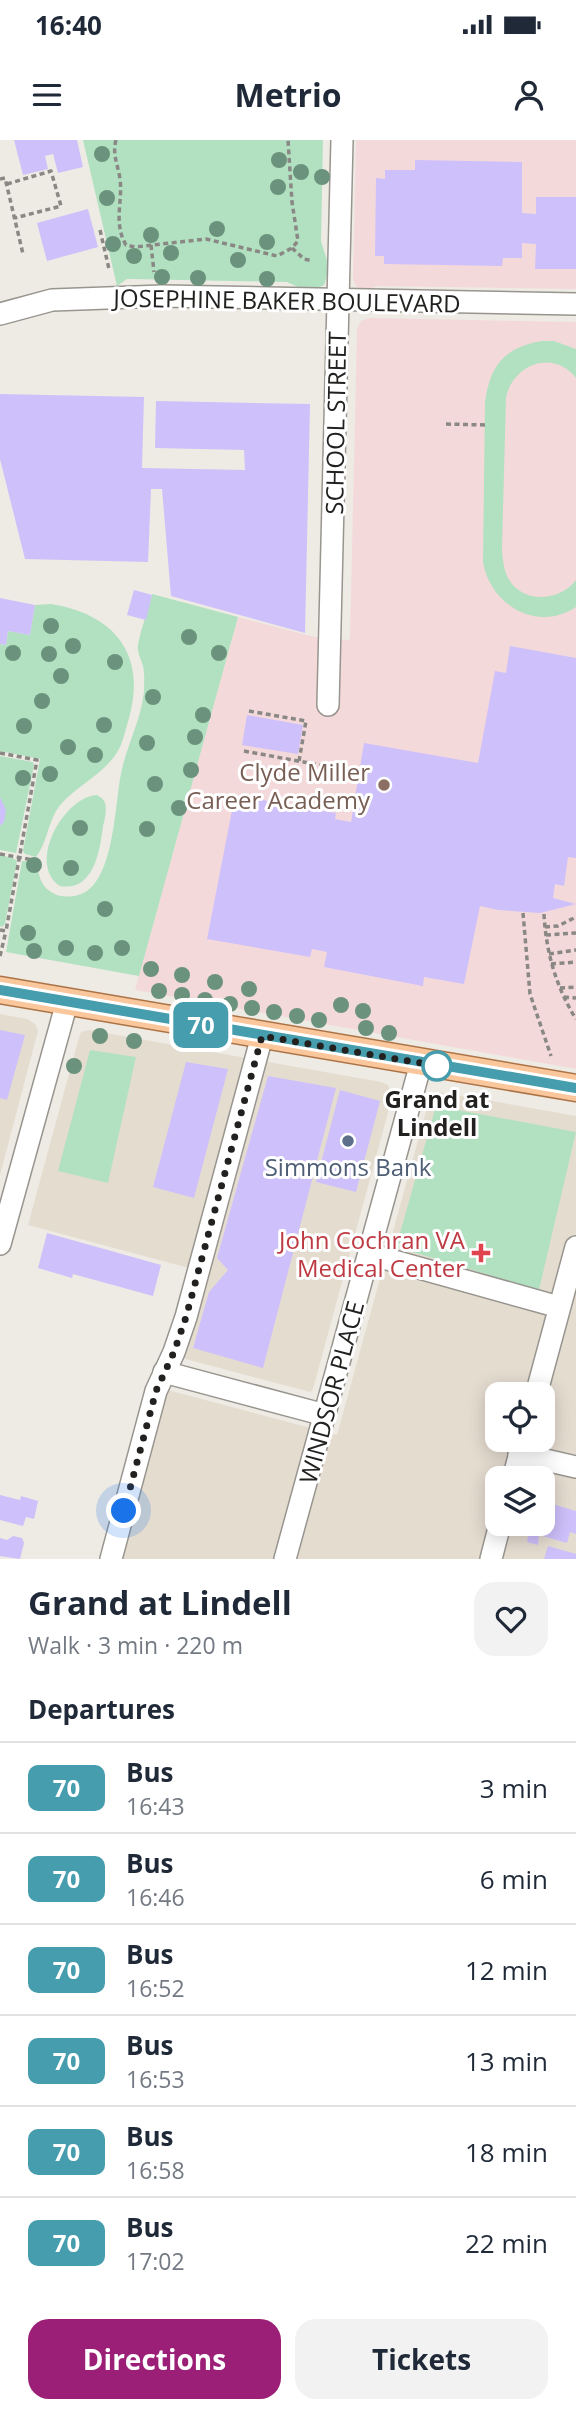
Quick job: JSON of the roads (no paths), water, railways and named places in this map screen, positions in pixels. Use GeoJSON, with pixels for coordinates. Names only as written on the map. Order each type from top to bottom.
{"type":"FeatureCollection","features":[{"type":"Feature","properties":{"kind":"main road"},"geometry":{"type":"LineString","coordinates":[[0,990],[576,1088]]}},
{"type":"Feature","properties":{"kind":"street","name":"SCHOOL STREET"},"geometry":{"type":"LineString","coordinates":[[327,705],[342,140]]}},
{"type":"Feature","properties":{"kind":"street","name":"JOSEPHINE BAKER BOULEVARD"},"geometry":{"type":"LineString","coordinates":[[0,314],[52,300],[162,296],[576,304]]}},
{"type":"Feature","properties":{"kind":"street"},"geometry":{"type":"LineString","coordinates":[[0,1244],[8,1185],[67,1002]]}},
{"type":"Feature","properties":{"kind":"street"},"geometry":{"type":"LineString","coordinates":[[111,1559],[156,1391],[186,1317],[262,1036]]}},
{"type":"Feature","properties":{"kind":"street","name":"WINDSOR PLACE"},"geometry":{"type":"LineString","coordinates":[[285,1559],[421,1063]]}},
{"type":"Feature","properties":{"kind":"street"},"geometry":{"type":"LineString","coordinates":[[539,1382],[576,1247]]}},
{"type":"Feature","properties":{"kind":"street"},"geometry":{"type":"LineString","coordinates":[[369,1254],[559,1307]]}},
{"type":"Feature","properties":{"kind":"street"},"geometry":{"type":"LineString","coordinates":[[164,1372],[325,1415]]}},
{"type":"Feature","properties":{"kind":"street"},"geometry":{"type":"LineString","coordinates":[[535,1452],[576,1467]]}},
{"type":"Feature","properties":{"kind":"street"},"geometry":{"type":"LineString","coordinates":[[491,1559],[497,1536]]}},
{"type":"Feature","properties":{"kind":"place","name":"Clyde Miller Career Academy"},"geometry":{"type":"Point","coordinates":[384,785]}},
{"type":"Feature","properties":{"kind":"place","name":"Grand at Lindell"},"geometry":{"type":"Point","coordinates":[437,1066]}},
{"type":"Feature","properties":{"kind":"place","name":"Simmons Bank"},"geometry":{"type":"Point","coordinates":[348,1141]}},
{"type":"Feature","properties":{"kind":"place","name":"John Cochran VA Medical Center"},"geometry":{"type":"Point","coordinates":[481,1253]}}]}
